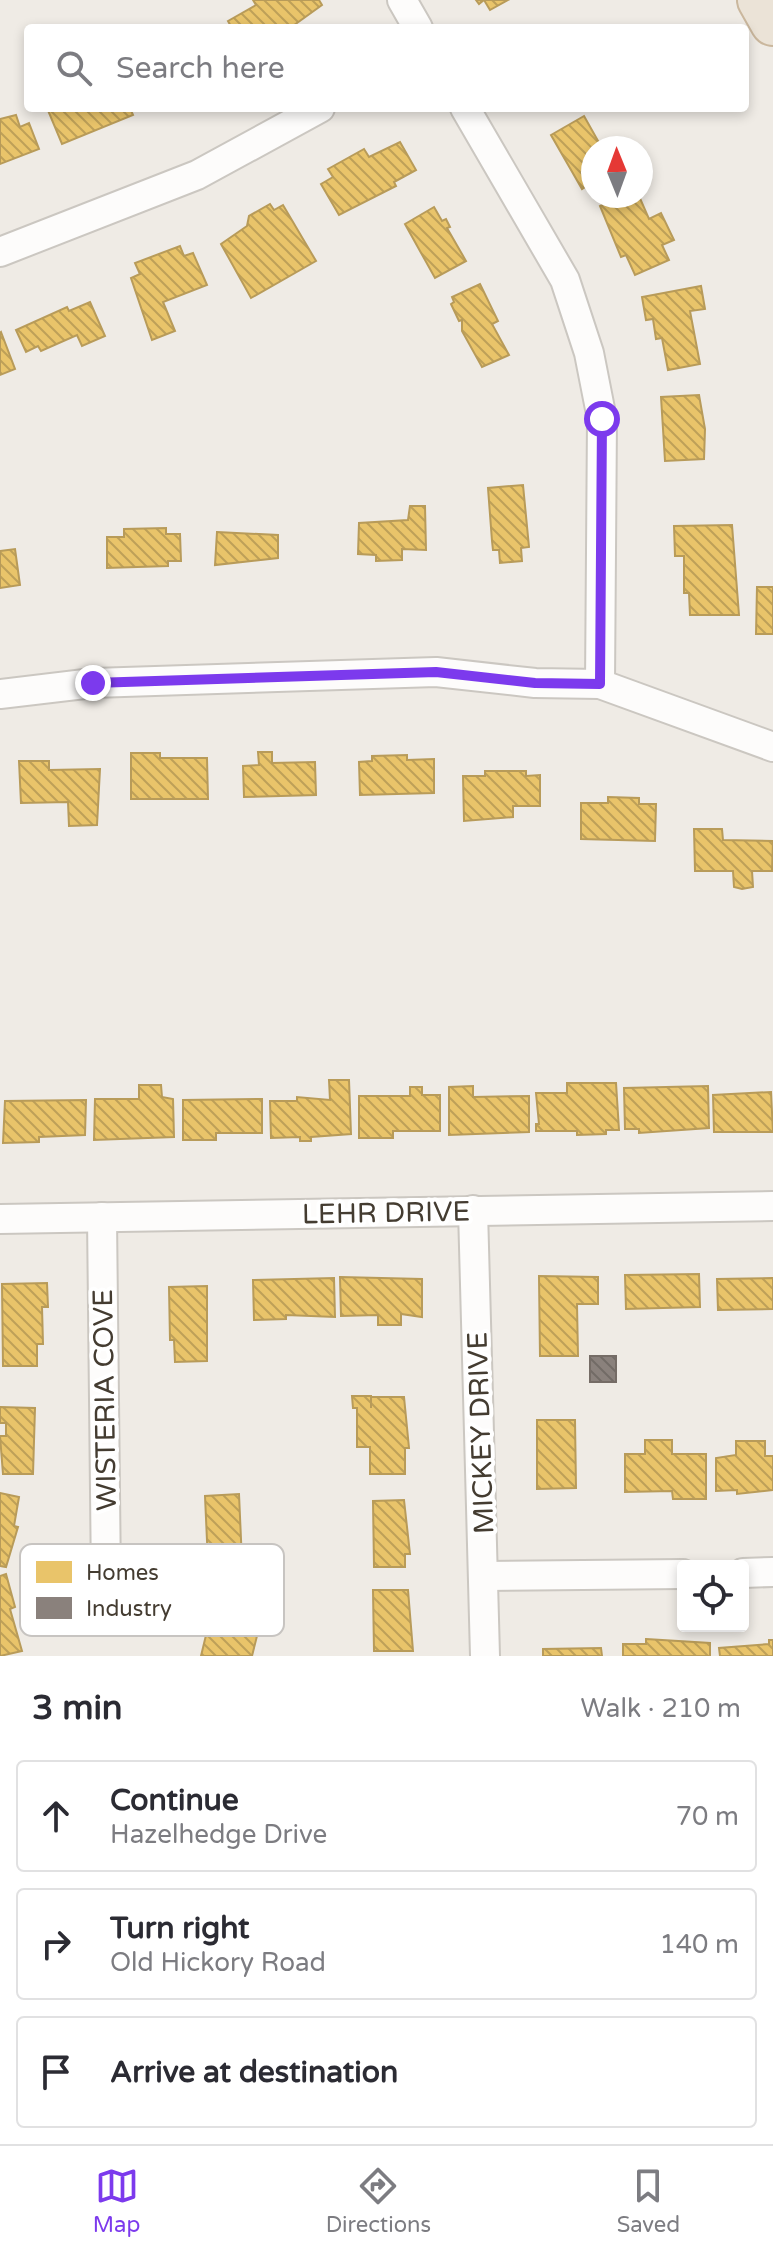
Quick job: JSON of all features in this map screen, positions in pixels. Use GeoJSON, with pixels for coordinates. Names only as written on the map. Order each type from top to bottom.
{"type":"FeatureCollection","features":[{"type":"Feature","properties":{"kind":"highway"},"geometry":{"type":"LineString","coordinates":[[760,0],[773,23]]}},
{"type":"Feature","properties":{"kind":"street"},"geometry":{"type":"LineString","coordinates":[[402,0],[416,24]]}},
{"type":"Feature","properties":{"kind":"street"},"geometry":{"type":"LineString","coordinates":[[0,252],[197,175],[313,112]]}},
{"type":"Feature","properties":{"kind":"street"},"geometry":{"type":"LineString","coordinates":[[467,112],[565,280],[589,353],[602,419],[600,684]]}},
{"type":"Feature","properties":{"kind":"street"},"geometry":{"type":"LineString","coordinates":[[0,694],[93,683],[436,672],[535,683],[600,684],[773,747]]}},
{"type":"Feature","properties":{"kind":"street","name":"LEHR DRIVE"},"geometry":{"type":"LineString","coordinates":[[0,1219],[773,1206]]}},
{"type":"Feature","properties":{"kind":"street","name":"MICKEY DRIVE"},"geometry":{"type":"LineString","coordinates":[[473,1210],[485,1656]]}},
{"type":"Feature","properties":{"kind":"street","name":"WISTERIA COVE"},"geometry":{"type":"LineString","coordinates":[[102,1217],[106,1544]]}},
{"type":"Feature","properties":{"kind":"street"},"geometry":{"type":"LineString","coordinates":[[749,1573],[773,1572]]}},
{"type":"Feature","properties":{"kind":"street"},"geometry":{"type":"LineString","coordinates":[[484,1576],[677,1574]]}},
{"type":"Feature","properties":{"kind":"building: Homes"},"geometry":{"type":"Polygon","coordinates":[[[253,0],[319,0],[322,5],[296,24],[230,24],[228,21],[256,5],[253,0]]]}},
{"type":"Feature","properties":{"kind":"building: Homes"},"geometry":{"type":"Polygon","coordinates":[[[484,0],[508,0],[490,10],[484,0]]]}},
{"type":"Feature","properties":{"kind":"building: Homes"},"geometry":{"type":"Polygon","coordinates":[[[49,112],[132,112],[133,115],[62,144],[49,112]]]}},
{"type":"Feature","properties":{"kind":"building: Homes"},"geometry":{"type":"Polygon","coordinates":[[[16,115],[20,127],[29,123],[39,149],[0,164],[0,119],[16,115]]]}},
{"type":"Feature","properties":{"kind":"building: Homes"},"geometry":{"type":"Polygon","coordinates":[[[584,116],[595,136],[581,136],[581,187],[551,135],[584,116]]]}},
{"type":"Feature","properties":{"kind":"building: Homes"},"geometry":{"type":"Polygon","coordinates":[[[400,142],[416,170],[394,182],[396,186],[339,215],[321,184],[333,177],[328,169],[364,149],[369,157],[400,142]]]}},
{"type":"Feature","properties":{"kind":"building: Homes"},"geometry":{"type":"Polygon","coordinates":[[[270,204],[274,210],[283,205],[316,261],[251,298],[221,244],[247,226],[249,216],[270,204]]]}},
{"type":"Feature","properties":{"kind":"building: Homes"},"geometry":{"type":"Polygon","coordinates":[[[434,207],[442,221],[446,219],[450,227],[447,228],[466,261],[435,278],[405,224],[434,207]]]}},
{"type":"Feature","properties":{"kind":"building: Homes"},"geometry":{"type":"Polygon","coordinates":[[[601,208],[644,208],[649,219],[661,213],[674,240],[662,245],[669,260],[635,275],[626,255],[621,257],[601,208]]]}},
{"type":"Feature","properties":{"kind":"building: Homes"},"geometry":{"type":"Polygon","coordinates":[[[180,246],[184,256],[193,253],[207,285],[163,302],[175,331],[152,340],[131,278],[140,274],[135,263],[180,246]]]}},
{"type":"Feature","properties":{"kind":"building: Homes"},"geometry":{"type":"Polygon","coordinates":[[[480,284],[498,321],[492,324],[509,355],[482,367],[462,331],[462,320],[459,321],[451,304],[454,302],[452,297],[480,284]]]}},
{"type":"Feature","properties":{"kind":"building: Homes"},"geometry":{"type":"Polygon","coordinates":[[[701,286],[705,309],[690,311],[700,364],[668,370],[662,338],[656,339],[653,319],[646,320],[642,297],[701,286]]]}},
{"type":"Feature","properties":{"kind":"building: Homes"},"geometry":{"type":"Polygon","coordinates":[[[90,302],[105,336],[82,346],[77,335],[41,351],[38,346],[26,352],[16,330],[67,307],[69,311],[90,302]]]}},
{"type":"Feature","properties":{"kind":"building: Homes"},"geometry":{"type":"Polygon","coordinates":[[[0,333],[15,369],[0,375],[0,333]]]}},
{"type":"Feature","properties":{"kind":"building: Homes"},"geometry":{"type":"Polygon","coordinates":[[[699,395],[705,429],[704,459],[665,461],[661,397],[699,395]]]}},
{"type":"Feature","properties":{"kind":"building: Homes"},"geometry":{"type":"Polygon","coordinates":[[[523,485],[529,547],[521,548],[522,561],[500,563],[499,550],[493,550],[488,488],[523,485]]]}},
{"type":"Feature","properties":{"kind":"building: Homes"},"geometry":{"type":"Polygon","coordinates":[[[410,506],[425,506],[426,550],[402,549],[402,560],[376,561],[376,555],[358,554],[359,523],[408,520],[410,506]]]}},
{"type":"Feature","properties":{"kind":"building: Homes"},"geometry":{"type":"Polygon","coordinates":[[[732,525],[739,615],[690,615],[689,593],[684,593],[684,556],[675,556],[674,526],[732,525]]]}},
{"type":"Feature","properties":{"kind":"building: Homes"},"geometry":{"type":"Polygon","coordinates":[[[166,528],[166,534],[180,534],[181,561],[168,561],[168,566],[107,568],[107,537],[124,537],[124,529],[166,528]]]}},
{"type":"Feature","properties":{"kind":"building: Homes"},"geometry":{"type":"Polygon","coordinates":[[[217,532],[278,535],[278,558],[215,565],[217,532]]]}},
{"type":"Feature","properties":{"kind":"building: Homes"},"geometry":{"type":"Polygon","coordinates":[[[15,549],[20,585],[0,588],[0,551],[15,549]]]}},
{"type":"Feature","properties":{"kind":"building: Homes"},"geometry":{"type":"Polygon","coordinates":[[[757,587],[773,587],[773,634],[756,634],[757,587]]]}},
{"type":"Feature","properties":{"kind":"building: Homes"},"geometry":{"type":"Polygon","coordinates":[[[258,752],[272,752],[272,763],[315,762],[316,795],[244,797],[243,766],[259,765],[258,752]]]}},
{"type":"Feature","properties":{"kind":"building: Homes"},"geometry":{"type":"Polygon","coordinates":[[[131,753],[160,753],[160,758],[207,758],[208,799],[131,799],[131,753]]]}},
{"type":"Feature","properties":{"kind":"building: Homes"},"geometry":{"type":"Polygon","coordinates":[[[407,755],[407,760],[434,759],[434,793],[360,795],[359,762],[372,761],[372,756],[407,755]]]}},
{"type":"Feature","properties":{"kind":"building: Homes"},"geometry":{"type":"Polygon","coordinates":[[[19,761],[49,761],[49,770],[100,769],[97,825],[69,826],[68,802],[21,803],[19,761]]]}},
{"type":"Feature","properties":{"kind":"building: Homes"},"geometry":{"type":"Polygon","coordinates":[[[485,771],[526,771],[526,776],[540,775],[540,806],[513,806],[513,817],[464,821],[463,776],[485,776],[485,771]]]}},
{"type":"Feature","properties":{"kind":"building: Homes"},"geometry":{"type":"Polygon","coordinates":[[[608,797],[639,798],[639,804],[656,804],[655,841],[581,839],[581,803],[608,803],[608,797]]]}},
{"type":"Feature","properties":{"kind":"building: Homes"},"geometry":{"type":"Polygon","coordinates":[[[694,829],[722,829],[723,840],[773,841],[772,871],[752,871],[753,887],[742,889],[734,887],[733,871],[695,871],[694,829]]]}},
{"type":"Feature","properties":{"kind":"building: Homes"},"geometry":{"type":"Polygon","coordinates":[[[329,1080],[349,1080],[351,1134],[311,1137],[311,1141],[300,1141],[300,1137],[271,1138],[270,1101],[297,1101],[297,1097],[330,1100],[329,1080]]]}},
{"type":"Feature","properties":{"kind":"building: Homes"},"geometry":{"type":"Polygon","coordinates":[[[567,1083],[616,1083],[619,1130],[606,1130],[606,1134],[577,1135],[577,1131],[536,1131],[536,1124],[539,1124],[536,1093],[567,1093],[567,1083]]]}},
{"type":"Feature","properties":{"kind":"building: Homes"},"geometry":{"type":"Polygon","coordinates":[[[139,1085],[161,1085],[162,1097],[173,1099],[174,1137],[94,1140],[95,1099],[139,1099],[139,1085]]]}},
{"type":"Feature","properties":{"kind":"building: Homes"},"geometry":{"type":"Polygon","coordinates":[[[473,1086],[473,1097],[529,1096],[529,1132],[449,1135],[449,1087],[473,1086]]]}},
{"type":"Feature","properties":{"kind":"building: Homes"},"geometry":{"type":"Polygon","coordinates":[[[708,1086],[709,1128],[639,1133],[639,1129],[625,1129],[624,1088],[708,1086]]]}},
{"type":"Feature","properties":{"kind":"building: Homes"},"geometry":{"type":"Polygon","coordinates":[[[410,1087],[422,1087],[422,1095],[440,1095],[440,1131],[393,1131],[393,1138],[359,1138],[359,1096],[410,1096],[410,1087]]]}},
{"type":"Feature","properties":{"kind":"building: Homes"},"geometry":{"type":"Polygon","coordinates":[[[771,1092],[773,1132],[714,1132],[713,1095],[771,1092]]]}},
{"type":"Feature","properties":{"kind":"building: Homes"},"geometry":{"type":"Polygon","coordinates":[[[262,1099],[262,1133],[216,1133],[216,1140],[183,1140],[183,1100],[262,1099]]]}},
{"type":"Feature","properties":{"kind":"building: Homes"},"geometry":{"type":"Polygon","coordinates":[[[86,1100],[85,1135],[39,1137],[39,1142],[3,1143],[5,1101],[86,1100]]]}},
{"type":"Feature","properties":{"kind":"building: Homes"},"geometry":{"type":"Polygon","coordinates":[[[699,1274],[700,1307],[626,1309],[625,1275],[699,1274]]]}},
{"type":"Feature","properties":{"kind":"building: Homes"},"geometry":{"type":"Polygon","coordinates":[[[539,1276],[598,1277],[598,1304],[577,1304],[578,1356],[540,1356],[539,1276]]]}},
{"type":"Feature","properties":{"kind":"building: Homes"},"geometry":{"type":"Polygon","coordinates":[[[340,1277],[422,1279],[422,1317],[401,1314],[401,1325],[378,1325],[378,1315],[341,1316],[340,1277]]]}},
{"type":"Feature","properties":{"kind":"building: Homes"},"geometry":{"type":"Polygon","coordinates":[[[334,1278],[335,1317],[286,1315],[286,1319],[254,1320],[253,1280],[334,1278]]]}},
{"type":"Feature","properties":{"kind":"building: Homes"},"geometry":{"type":"Polygon","coordinates":[[[773,1278],[773,1309],[718,1310],[717,1279],[773,1278]]]}},
{"type":"Feature","properties":{"kind":"building: Homes"},"geometry":{"type":"Polygon","coordinates":[[[47,1283],[48,1307],[42,1307],[43,1344],[37,1344],[37,1366],[3,1366],[2,1284],[47,1283]]]}},
{"type":"Feature","properties":{"kind":"building: Homes"},"geometry":{"type":"Polygon","coordinates":[[[207,1286],[207,1361],[175,1362],[174,1340],[170,1340],[169,1287],[207,1286]]]}},
{"type":"Feature","properties":{"kind":"building: Homes"},"geometry":{"type":"Polygon","coordinates":[[[352,1396],[404,1397],[409,1448],[405,1448],[405,1474],[370,1474],[370,1447],[357,1447],[357,1408],[353,1408],[352,1396]]]}},
{"type":"Feature","properties":{"kind":"building: Homes"},"geometry":{"type":"Polygon","coordinates":[[[0,1407],[35,1408],[33,1474],[3,1474],[0,1436],[6,1436],[6,1423],[0,1423],[0,1407]]]}},
{"type":"Feature","properties":{"kind":"building: Homes"},"geometry":{"type":"Polygon","coordinates":[[[537,1420],[575,1420],[576,1488],[537,1489],[537,1420]]]}},
{"type":"Feature","properties":{"kind":"building: Homes"},"geometry":{"type":"Polygon","coordinates":[[[645,1440],[672,1440],[672,1454],[706,1454],[706,1499],[673,1499],[672,1491],[625,1492],[625,1454],[645,1454],[645,1440]]]}},
{"type":"Feature","properties":{"kind":"building: Homes"},"geometry":{"type":"Polygon","coordinates":[[[736,1441],[765,1441],[765,1456],[773,1456],[773,1490],[737,1494],[737,1490],[716,1491],[716,1458],[736,1455],[736,1441]]]}},
{"type":"Feature","properties":{"kind":"building: Homes"},"geometry":{"type":"Polygon","coordinates":[[[0,1493],[19,1497],[14,1526],[18,1527],[6,1567],[0,1566],[0,1493]]]}},
{"type":"Feature","properties":{"kind":"building: Homes"},"geometry":{"type":"Polygon","coordinates":[[[239,1494],[241,1544],[207,1544],[205,1496],[239,1494]]]}},
{"type":"Feature","properties":{"kind":"building: Homes"},"geometry":{"type":"Polygon","coordinates":[[[404,1500],[410,1554],[405,1554],[405,1567],[374,1567],[373,1501],[404,1500]]]}},
{"type":"Feature","properties":{"kind":"building: Homes"},"geometry":{"type":"Polygon","coordinates":[[[6,1574],[15,1607],[10,1609],[22,1651],[0,1656],[0,1576],[6,1574]]]}},
{"type":"Feature","properties":{"kind":"building: Homes"},"geometry":{"type":"Polygon","coordinates":[[[373,1590],[408,1590],[413,1651],[374,1651],[373,1590]]]}},
{"type":"Feature","properties":{"kind":"building: Homes"},"geometry":{"type":"Polygon","coordinates":[[[206,1636],[257,1636],[252,1656],[201,1656],[206,1636]]]}},
{"type":"Feature","properties":{"kind":"building: Homes"},"geometry":{"type":"Polygon","coordinates":[[[646,1639],[710,1643],[710,1656],[623,1656],[623,1644],[646,1644],[646,1639]]]}},
{"type":"Feature","properties":{"kind":"building: Homes"},"geometry":{"type":"Polygon","coordinates":[[[769,1640],[773,1640],[773,1656],[720,1656],[719,1648],[769,1644],[769,1640]]]}},
{"type":"Feature","properties":{"kind":"building: Homes"},"geometry":{"type":"Polygon","coordinates":[[[601,1648],[602,1656],[543,1656],[543,1649],[601,1648]]]}},
{"type":"Feature","properties":{"kind":"building: Industry"},"geometry":{"type":"Polygon","coordinates":[[[590,1356],[616,1356],[616,1382],[590,1382],[590,1356]]]}},
{"type":"Feature","properties":{"kind":"route"},"geometry":{"type":"LineString","coordinates":[[93,683],[436,672],[535,683],[600,684],[602,419]]}}]}
